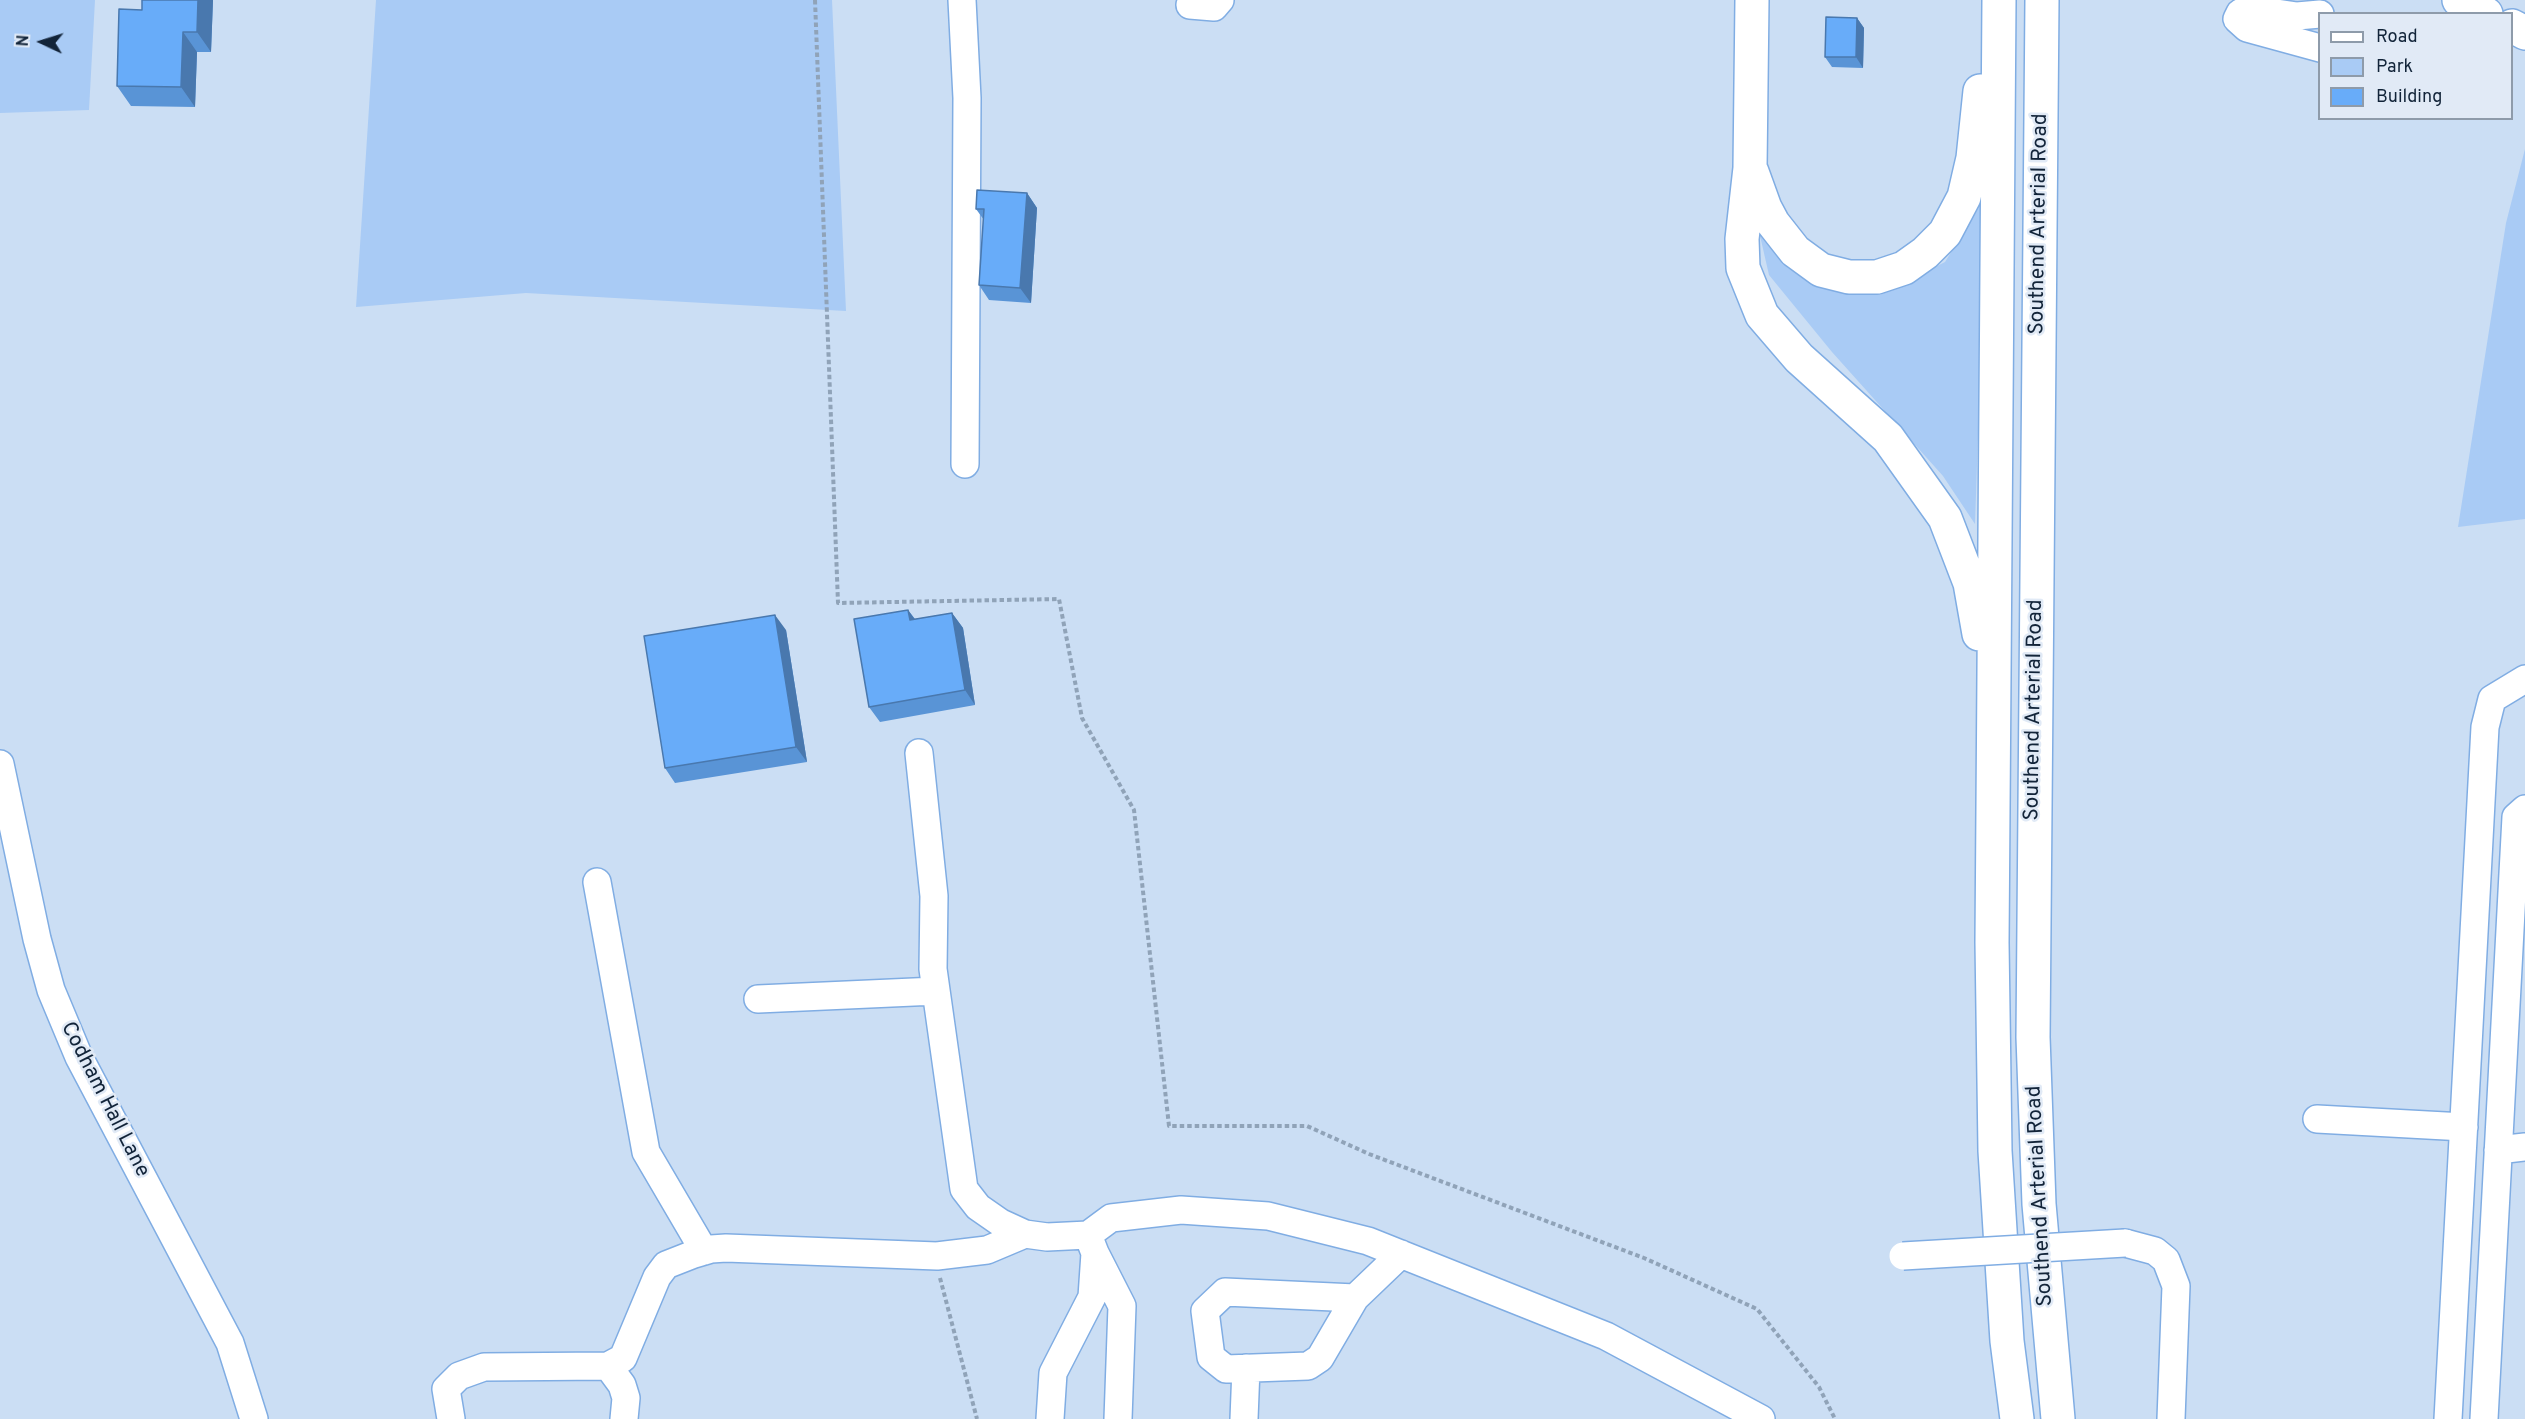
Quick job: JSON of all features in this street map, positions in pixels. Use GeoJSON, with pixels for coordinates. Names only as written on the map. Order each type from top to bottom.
{"type":"FeatureCollection","features":[{"type":"Feature","properties":{"kind":"main road"},"geometry":{"type":"LineString","coordinates":[[1752,0],[1750,168],[1742,239],[1743,268],[1762,315],[1799,358],[1888,438],[1945,518],[1970,583],[1977,616],[1994,785]]}},
{"type":"Feature","properties":{"kind":"main road"},"geometry":{"type":"LineString","coordinates":[[1750,168],[1773,223],[1795,251],[1821,270],[1848,277],[1877,277],[1904,268],[1925,253],[1945,233],[1964,197],[1973,158],[1983,60],[1984,0]]}},
{"type":"Feature","properties":{"kind":"main road","name":"Southend Arterial Road"},"geometry":{"type":"LineString","coordinates":[[2000,0],[1992,942],[1995,1151],[2007,1341],[2017,1419]]}},
{"type":"Feature","properties":{"kind":"main road","name":"Southend Arterial Road"},"geometry":{"type":"LineString","coordinates":[[2044,0],[2033,1037],[2038,1204],[2058,1419]]}},
{"type":"Feature","properties":{"kind":"main road"},"geometry":{"type":"LineString","coordinates":[[2459,0],[2482,12]]}},
{"type":"Feature","properties":{"kind":"main road"},"geometry":{"type":"LineString","coordinates":[[2053,1375],[2063,1419]]}},
{"type":"Feature","properties":{"kind":"street"},"geometry":{"type":"LineString","coordinates":[[962,0],[967,99],[965,464]]}},
{"type":"Feature","properties":{"kind":"street"},"geometry":{"type":"LineString","coordinates":[[1190,6],[1214,7],[1220,0]]}},
{"type":"Feature","properties":{"kind":"street"},"geometry":{"type":"LineString","coordinates":[[2318,14],[2297,16],[2247,9],[2240,13],[2237,19],[2247,28],[2318,48]]}},
{"type":"Feature","properties":{"kind":"street"},"geometry":{"type":"LineString","coordinates":[[2448,1419],[2485,727],[2492,699],[2525,679]]}},
{"type":"Feature","properties":{"kind":"street"},"geometry":{"type":"LineString","coordinates":[[919,753],[934,896],[933,969],[963,1189],[978,1207],[1000,1223],[1025,1234],[1091,1244]]}},
{"type":"Feature","properties":{"kind":"street","name":"Codham Hall Lane"},"geometry":{"type":"LineString","coordinates":[[0,764],[37,939],[51,990],[79,1056],[230,1343],[255,1419]]}},
{"type":"Feature","properties":{"kind":"street"},"geometry":{"type":"LineString","coordinates":[[2484,1419],[2498,1150],[2514,1062],[2517,940],[2516,817],[2525,809]]}},
{"type":"Feature","properties":{"kind":"street"},"geometry":{"type":"LineString","coordinates":[[597,882],[646,1152],[704,1251]]}},
{"type":"Feature","properties":{"kind":"street"},"geometry":{"type":"LineString","coordinates":[[758,999],[936,991]]}},
{"type":"Feature","properties":{"kind":"street"},"geometry":{"type":"LineString","coordinates":[[2317,1119],[2464,1127]]}},
{"type":"Feature","properties":{"kind":"street"},"geometry":{"type":"LineString","coordinates":[[2498,1150],[2525,1147]]}},
{"type":"Feature","properties":{"kind":"street"},"geometry":{"type":"LineString","coordinates":[[1050,1419],[1053,1372],[1092,1297],[1091,1244],[1111,1218],[1181,1210],[1268,1216],[1368,1241],[1606,1336],[1761,1419]]}},
{"type":"Feature","properties":{"kind":"street"},"geometry":{"type":"LineString","coordinates":[[451,1419],[447,1389],[459,1376],[484,1367],[608,1366],[623,1358],[629,1348],[640,1313],[657,1277],[666,1265],[704,1251],[726,1248],[937,1256],[987,1250],[1025,1234]]}},
{"type":"Feature","properties":{"kind":"street"},"geometry":{"type":"LineString","coordinates":[[1903,1256],[2125,1243],[2155,1251],[2166,1260],[2176,1286],[2171,1419]]}},
{"type":"Feature","properties":{"kind":"street"},"geometry":{"type":"LineString","coordinates":[[1091,1244],[1122,1306],[1118,1419]]}},
{"type":"Feature","properties":{"kind":"street"},"geometry":{"type":"LineString","coordinates":[[1355,1298],[1225,1292],[1205,1311],[1211,1357],[1226,1369],[1308,1366],[1320,1358],[1355,1298],[1401,1254]]}},
{"type":"Feature","properties":{"kind":"street"},"geometry":{"type":"LineString","coordinates":[[608,1366],[622,1384],[626,1398],[624,1419]]}},
{"type":"Feature","properties":{"kind":"street"},"geometry":{"type":"LineString","coordinates":[[1244,1419],[1246,1368]]}},
{"type":"Feature","properties":{"kind":"path"},"geometry":{"type":"LineString","coordinates":[[815,0],[838,603],[1059,599],[1082,718],[1134,810],[1169,1126],[1306,1126],[1369,1154],[1644,1258],[1757,1309],[1820,1388],[1835,1419]]}},
{"type":"Feature","properties":{"kind":"path"},"geometry":{"type":"LineString","coordinates":[[937,1256],[940,1276],[977,1419]]}},
{"type":"Feature","properties":{"kind":"green space"},"geometry":{"type":"Polygon","coordinates":[[[0,0],[95,0],[89,110],[0,113],[0,0]]]}},
{"type":"Feature","properties":{"kind":"green space"},"geometry":{"type":"Polygon","coordinates":[[[376,0],[832,0],[846,311],[526,293],[356,307],[376,0]]]}},
{"type":"Feature","properties":{"kind":"green space"},"geometry":{"type":"Polygon","coordinates":[[[2525,149],[2525,519],[2458,527],[2506,223],[2525,149]]]}},
{"type":"Feature","properties":{"kind":"green space"},"geometry":{"type":"Polygon","coordinates":[[[1986,196],[1975,524],[1943,476],[1832,352],[1769,275],[1758,227],[1788,268],[1818,287],[1880,295],[1945,262],[1986,196]]]}},
{"type":"Feature","properties":{"kind":"building"},"geometry":{"type":"Polygon","coordinates":[[[142,0],[198,0],[197,32],[183,32],[181,87],[117,86],[119,9],[142,10],[142,0]]]}},
{"type":"Feature","properties":{"kind":"building"},"geometry":{"type":"Polygon","coordinates":[[[1826,17],[1857,18],[1856,57],[1825,57],[1826,17]]]}},
{"type":"Feature","properties":{"kind":"building"},"geometry":{"type":"Polygon","coordinates":[[[977,190],[1027,193],[1020,288],[979,285],[984,209],[976,209],[977,190]]]}},
{"type":"Feature","properties":{"kind":"building"},"geometry":{"type":"Polygon","coordinates":[[[908,610],[910,620],[952,613],[965,690],[869,707],[854,619],[908,610]]]}},
{"type":"Feature","properties":{"kind":"building"},"geometry":{"type":"Polygon","coordinates":[[[775,615],[796,747],[665,768],[644,636],[775,615]]]}}]}
